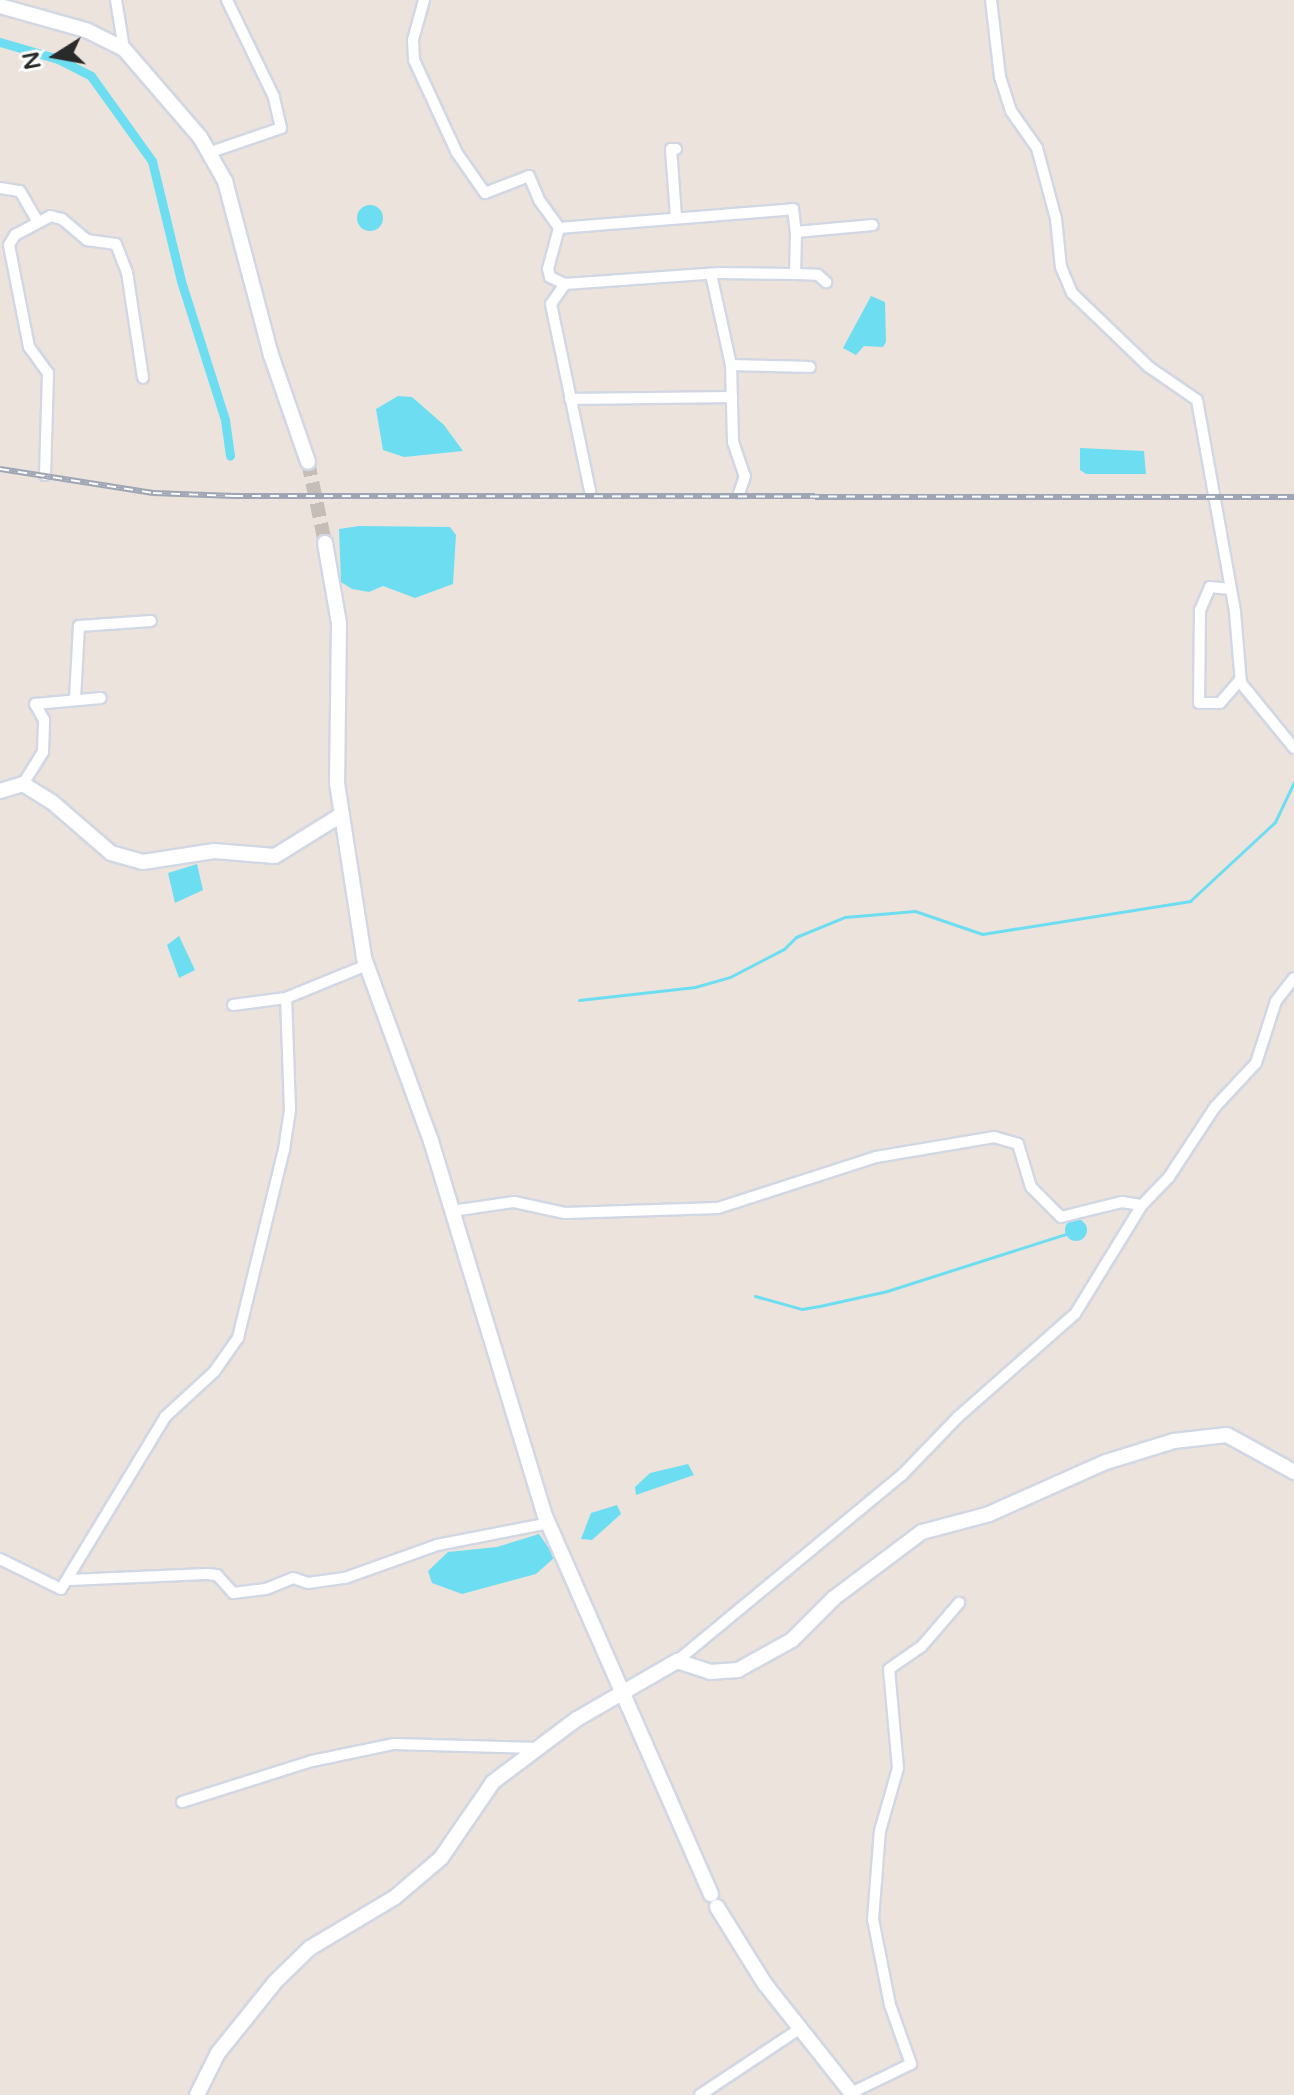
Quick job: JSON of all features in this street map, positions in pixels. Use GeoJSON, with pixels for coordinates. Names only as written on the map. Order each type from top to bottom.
{"type":"FeatureCollection","features":[{"type":"Feature","properties":{"kind":"street"},"geometry":{"type":"LineString","coordinates":[[116,0],[124,49]]}},
{"type":"Feature","properties":{"kind":"street"},"geometry":{"type":"LineString","coordinates":[[211,152],[281,128],[274,97],[227,0]]}},
{"type":"Feature","properties":{"kind":"street"},"geometry":{"type":"LineString","coordinates":[[424,0],[413,40],[414,60],[457,153],[485,193],[529,176],[539,200],[559,228]]}},
{"type":"Feature","properties":{"kind":"street"},"geometry":{"type":"LineString","coordinates":[[991,0],[1000,77],[1011,111],[1037,148],[1056,219],[1061,267],[1072,293],[1149,367],[1197,400],[1230,589],[1240,680],[1294,748]]}},
{"type":"Feature","properties":{"kind":"street"},"geometry":{"type":"LineString","coordinates":[[0,6],[86,30],[124,49],[211,152],[225,181],[271,355],[308,462]]}},
{"type":"Feature","properties":{"kind":"street"},"geometry":{"type":"LineString","coordinates":[[676,149],[671,149],[676,217]]}},
{"type":"Feature","properties":{"kind":"street"},"geometry":{"type":"LineString","coordinates":[[0,188],[20,191],[37,221]]}},
{"type":"Feature","properties":{"kind":"street"},"geometry":{"type":"LineString","coordinates":[[559,228],[793,209],[795,274]]}},
{"type":"Feature","properties":{"kind":"street"},"geometry":{"type":"LineString","coordinates":[[45,475],[48,373],[29,347],[9,245],[15,235],[37,221],[62,219],[87,240],[116,244],[127,272],[143,378]]}},
{"type":"Feature","properties":{"kind":"street"},"geometry":{"type":"LineString","coordinates":[[796,232],[873,225]]}},
{"type":"Feature","properties":{"kind":"street"},"geometry":{"type":"LineString","coordinates":[[559,228],[548,269],[550,277],[565,284],[711,274],[818,275],[826,282]]}},
{"type":"Feature","properties":{"kind":"street"},"geometry":{"type":"LineString","coordinates":[[711,274],[731,365],[733,442],[745,476],[739,493]]}},
{"type":"Feature","properties":{"kind":"street"},"geometry":{"type":"LineString","coordinates":[[565,284],[551,304],[590,491]]}},
{"type":"Feature","properties":{"kind":"street"},"geometry":{"type":"LineString","coordinates":[[731,365],[810,367]]}},
{"type":"Feature","properties":{"kind":"street"},"geometry":{"type":"LineString","coordinates":[[570,399],[732,397]]}},
{"type":"Feature","properties":{"kind":"street"},"geometry":{"type":"LineString","coordinates":[[325,543],[339,623],[341,815],[367,965],[452,1211],[549,1523],[621,1693],[672,1797],[714,1900],[798,2030],[852,2094],[911,2064],[890,2005],[873,1919],[880,1831],[898,1768],[889,1669],[922,1646],[959,1603]]}},
{"type":"Feature","properties":{"kind":"street"},"geometry":{"type":"LineString","coordinates":[[1230,589],[1210,587],[1200,610],[1195,685],[1199,703],[1220,703],[1240,680]]}},
{"type":"Feature","properties":{"kind":"street"},"geometry":{"type":"LineString","coordinates":[[75,699],[79,626],[151,621]]}},
{"type":"Feature","properties":{"kind":"street"},"geometry":{"type":"LineString","coordinates":[[0,791],[23,784],[43,752],[44,720],[35,704],[101,698]]}},
{"type":"Feature","properties":{"kind":"street"},"geometry":{"type":"LineString","coordinates":[[23,784],[128,861],[214,851],[275,856],[341,815]]}},
{"type":"Feature","properties":{"kind":"street"},"geometry":{"type":"LineString","coordinates":[[233,1005],[286,998],[367,965]]}},
{"type":"Feature","properties":{"kind":"street"},"geometry":{"type":"LineString","coordinates":[[197,2095],[218,2053],[275,1982],[310,1948],[394,1898],[441,1858],[493,1782],[621,1693],[677,1661],[902,1475],[958,1417],[1075,1314],[1128,1234],[1142,1205],[1169,1177],[1215,1107],[1256,1063],[1276,1001],[1294,978]]}},
{"type":"Feature","properties":{"kind":"street"},"geometry":{"type":"LineString","coordinates":[[0,1559],[61,1589],[165,1417],[214,1372],[238,1338],[286,1137],[286,998]]}},
{"type":"Feature","properties":{"kind":"street"},"geometry":{"type":"LineString","coordinates":[[452,1211],[528,1202],[565,1213],[718,1208],[864,1161],[1004,1138],[1018,1144],[1031,1187],[1061,1217],[1122,1202],[1142,1205]]}},
{"type":"Feature","properties":{"kind":"street"},"geometry":{"type":"LineString","coordinates":[[677,1661],[710,1672],[738,1670],[792,1640],[834,1598],[922,1532],[989,1514],[1106,1462],[1161,1445],[1227,1435],[1294,1472]]}},
{"type":"Feature","properties":{"kind":"street"},"geometry":{"type":"LineString","coordinates":[[69,1580],[207,1574],[217,1575],[233,1593],[266,1589],[293,1578],[308,1583],[345,1578],[437,1545],[549,1523]]}},
{"type":"Feature","properties":{"kind":"street"},"geometry":{"type":"LineString","coordinates":[[182,1802],[312,1761],[394,1744],[538,1748]]}},
{"type":"Feature","properties":{"kind":"street"},"geometry":{"type":"LineString","coordinates":[[700,2095],[798,2030]]}},
{"type":"Feature","properties":{"kind":"water"},"geometry":{"type":"Polygon","coordinates":[[[370,205],[379,209],[383,218],[379,227],[370,231],[361,227],[357,218],[361,209],[370,205]]]}},
{"type":"Feature","properties":{"kind":"water"},"geometry":{"type":"Polygon","coordinates":[[[871,296],[885,302],[886,342],[883,347],[864,346],[856,355],[843,348],[871,296]]]}},
{"type":"Feature","properties":{"kind":"water"},"geometry":{"type":"Polygon","coordinates":[[[398,396],[412,397],[444,425],[463,451],[404,457],[383,450],[376,409],[398,396]]]}},
{"type":"Feature","properties":{"kind":"water"},"geometry":{"type":"Polygon","coordinates":[[[1080,448],[1144,451],[1146,474],[1086,474],[1080,470],[1080,448]]]}},
{"type":"Feature","properties":{"kind":"water"},"geometry":{"type":"Polygon","coordinates":[[[359,526],[450,527],[456,535],[453,584],[415,598],[383,586],[369,592],[352,589],[341,582],[339,529],[359,526]]]}},
{"type":"Feature","properties":{"kind":"water"},"geometry":{"type":"Polygon","coordinates":[[[197,864],[203,890],[175,903],[168,873],[197,864]]]}},
{"type":"Feature","properties":{"kind":"water"},"geometry":{"type":"Polygon","coordinates":[[[179,936],[195,970],[179,978],[167,945],[179,936]]]}},
{"type":"Feature","properties":{"kind":"water"},"geometry":{"type":"Polygon","coordinates":[[[1076,1219],[1084,1222],[1087,1230],[1084,1238],[1076,1241],[1068,1238],[1065,1230],[1068,1222],[1076,1219]]]}},
{"type":"Feature","properties":{"kind":"water"},"geometry":{"type":"Polygon","coordinates":[[[688,1464],[694,1475],[636,1495],[635,1487],[650,1473],[688,1464]]]}},
{"type":"Feature","properties":{"kind":"water"},"geometry":{"type":"Polygon","coordinates":[[[617,1505],[621,1514],[592,1540],[581,1539],[591,1513],[617,1505]]]}},
{"type":"Feature","properties":{"kind":"water"},"geometry":{"type":"Polygon","coordinates":[[[539,1534],[555,1557],[536,1574],[462,1594],[432,1583],[428,1571],[448,1552],[497,1547],[539,1534]]]}},
{"type":"Feature","properties":{"kind":"waterway"},"geometry":{"type":"LineString","coordinates":[[0,42],[58,59],[91,76],[152,161],[181,281],[225,420],[230,456]]}},
{"type":"Feature","properties":{"kind":"waterway"},"geometry":{"type":"LineString","coordinates":[[579,1000],[695,987],[730,977],[784,949],[796,937],[845,917],[915,911],[982,934],[1190,901],[1275,822],[1294,782]]}},
{"type":"Feature","properties":{"kind":"waterway"},"geometry":{"type":"LineString","coordinates":[[755,1296],[802,1309],[824,1305],[887,1291],[1066,1234]]}},
{"type":"Feature","properties":{"kind":"tunnel"},"geometry":{"type":"LineString","coordinates":[[308,462],[325,543]]}},
{"type":"Feature","properties":{"kind":"railway"},"geometry":{"type":"LineString","coordinates":[[0,469],[153,493],[234,496],[1294,497]]}}]}
